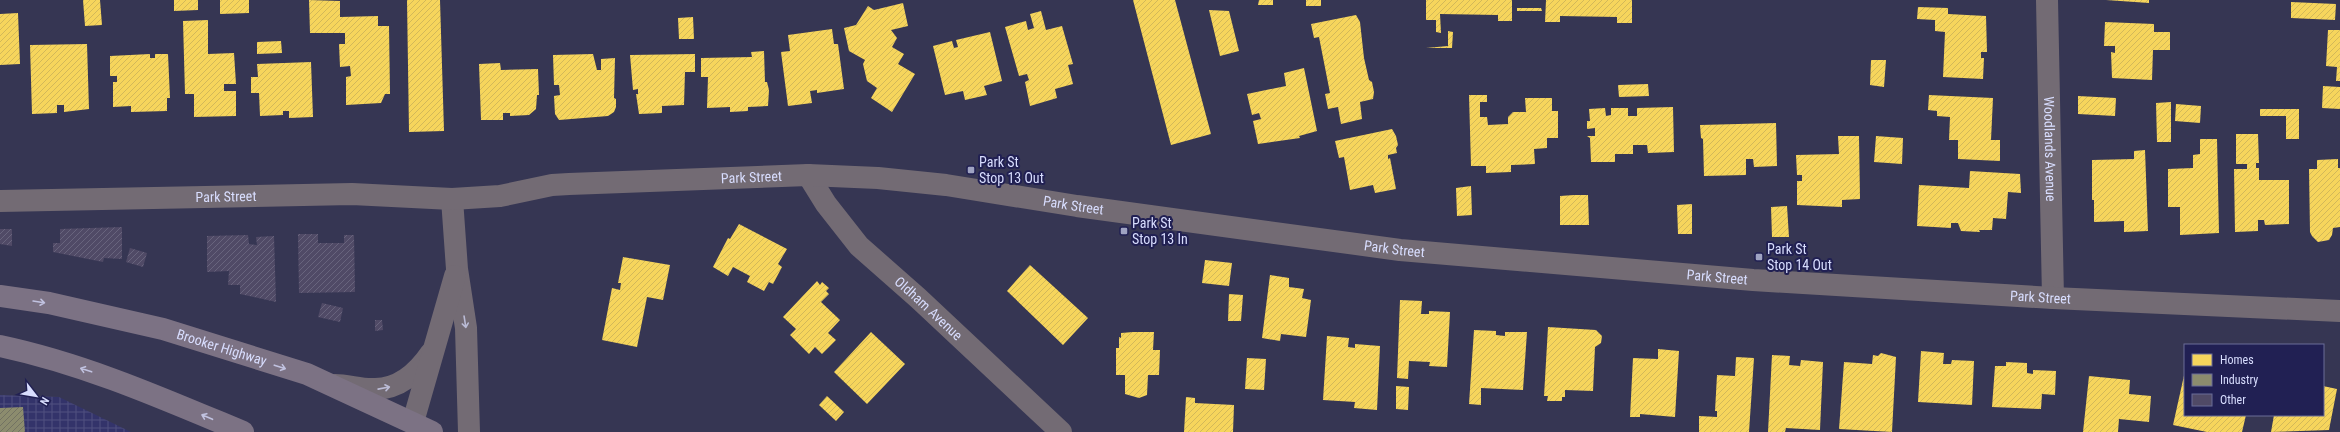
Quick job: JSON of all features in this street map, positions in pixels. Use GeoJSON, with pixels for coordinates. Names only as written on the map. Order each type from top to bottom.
{"type":"FeatureCollection","features":[{"type":"Feature","properties":{"kind":"highway","name":"Brooker Highway"},"geometry":{"type":"LineString","coordinates":[[0,296],[49,303],[163,329],[307,374],[415,427],[432,432]]}},
{"type":"Feature","properties":{"kind":"highway"},"geometry":{"type":"LineString","coordinates":[[0,346],[37,354],[136,387],[243,432]]}},
{"type":"Feature","properties":{"kind":"street","name":"Woodlands Avenue"},"geometry":{"type":"LineString","coordinates":[[2047,0],[2053,298]]}},
{"type":"Feature","properties":{"kind":"street","name":"Park Street"},"geometry":{"type":"LineString","coordinates":[[0,201],[352,194],[452,199],[500,196],[552,185],[569,184],[808,175],[878,178],[946,185],[1077,206],[1400,250],[1753,280],[2053,298],[2340,311]]}},
{"type":"Feature","properties":{"kind":"street","name":"Oldham Avenue"},"geometry":{"type":"LineString","coordinates":[[808,175],[826,204],[859,246],[918,298],[1061,432]]}},
{"type":"Feature","properties":{"kind":"street"},"geometry":{"type":"LineString","coordinates":[[452,199],[457,270],[466,328],[469,432]]}},
{"type":"Feature","properties":{"kind":"street"},"geometry":{"type":"LineString","coordinates":[[415,427],[457,270]]}},
{"type":"Feature","properties":{"kind":"street"},"geometry":{"type":"LineString","coordinates":[[332,386],[375,390],[397,384],[424,363],[437,342]]}},
{"type":"Feature","properties":{"kind":"shaded area"},"geometry":{"type":"Polygon","coordinates":[[[0,395],[59,397],[131,432],[0,432],[0,395]]]}},
{"type":"Feature","properties":{"kind":"building: Homes"},"geometry":{"type":"Polygon","coordinates":[[[83,0],[100,0],[102,25],[85,26],[83,0]]]}},
{"type":"Feature","properties":{"kind":"building: Homes"},"geometry":{"type":"Polygon","coordinates":[[[174,0],[198,0],[198,10],[174,11],[174,0]]]}},
{"type":"Feature","properties":{"kind":"building: Homes"},"geometry":{"type":"Polygon","coordinates":[[[220,0],[249,0],[249,13],[220,14],[220,0]]]}},
{"type":"Feature","properties":{"kind":"building: Homes"},"geometry":{"type":"Polygon","coordinates":[[[309,0],[340,1],[340,17],[378,16],[378,26],[389,26],[390,94],[385,94],[381,103],[346,105],[346,77],[351,76],[350,66],[340,67],[339,44],[345,44],[345,33],[310,33],[309,0]]]}},
{"type":"Feature","properties":{"kind":"building: Homes"},"geometry":{"type":"Polygon","coordinates":[[[407,0],[440,0],[444,131],[409,132],[407,0]]]}},
{"type":"Feature","properties":{"kind":"building: Homes"},"geometry":{"type":"Polygon","coordinates":[[[1133,0],[1175,0],[1211,134],[1171,145],[1133,0]]]}},
{"type":"Feature","properties":{"kind":"building: Homes"},"geometry":{"type":"Polygon","coordinates":[[[1259,0],[1273,0],[1273,5],[1258,5],[1259,0]]]}},
{"type":"Feature","properties":{"kind":"building: Homes"},"geometry":{"type":"Polygon","coordinates":[[[1306,0],[1321,0],[1321,6],[1306,6],[1306,0]]]}},
{"type":"Feature","properties":{"kind":"building: Homes"},"geometry":{"type":"Polygon","coordinates":[[[1426,0],[1512,0],[1512,21],[1498,21],[1498,15],[1440,14],[1441,33],[1436,32],[1436,20],[1426,20],[1426,0]]]}},
{"type":"Feature","properties":{"kind":"building: Homes"},"geometry":{"type":"Polygon","coordinates":[[[1546,0],[1632,0],[1632,23],[1617,23],[1617,17],[1560,16],[1560,22],[1545,22],[1546,0]]]}},
{"type":"Feature","properties":{"kind":"building: Homes"},"geometry":{"type":"Polygon","coordinates":[[[2106,0],[2149,0],[2149,3],[2106,0]]]}},
{"type":"Feature","properties":{"kind":"building: Homes"},"geometry":{"type":"Polygon","coordinates":[[[2291,2],[2336,4],[2335,20],[2291,18],[2291,2]]]}},
{"type":"Feature","properties":{"kind":"building: Homes"},"geometry":{"type":"Polygon","coordinates":[[[903,3],[908,26],[891,30],[897,38],[892,47],[904,54],[898,64],[915,74],[892,112],[871,98],[877,88],[867,81],[863,64],[865,60],[849,51],[844,28],[856,25],[868,6],[874,10],[903,3]]]}},
{"type":"Feature","properties":{"kind":"building: Homes"},"geometry":{"type":"Polygon","coordinates":[[[1918,7],[1948,8],[1948,14],[1986,16],[1987,52],[1981,52],[1981,58],[1984,58],[1983,79],[1943,77],[1945,32],[1935,31],[1935,20],[1917,19],[1918,7]]]}},
{"type":"Feature","properties":{"kind":"building: Homes"},"geometry":{"type":"Polygon","coordinates":[[[1517,8],[1541,8],[1542,11],[1517,11],[1517,8]]]}},
{"type":"Feature","properties":{"kind":"building: Homes"},"geometry":{"type":"Polygon","coordinates":[[[1209,10],[1229,11],[1239,51],[1220,56],[1209,10]]]}},
{"type":"Feature","properties":{"kind":"building: Homes"},"geometry":{"type":"Polygon","coordinates":[[[1041,11],[1046,30],[1062,26],[1073,64],[1068,65],[1073,84],[1055,89],[1057,98],[1030,106],[1025,82],[1029,80],[1027,74],[1019,76],[1005,27],[1026,21],[1028,30],[1034,28],[1030,14],[1041,11]]]}},
{"type":"Feature","properties":{"kind":"building: Homes"},"geometry":{"type":"Polygon","coordinates":[[[18,13],[20,64],[0,65],[0,14],[18,13]]]}},
{"type":"Feature","properties":{"kind":"building: Homes"},"geometry":{"type":"Polygon","coordinates":[[[1356,15],[1360,22],[1364,58],[1369,80],[1372,82],[1374,92],[1373,99],[1360,102],[1362,119],[1341,124],[1338,107],[1328,109],[1325,94],[1330,93],[1319,37],[1314,38],[1311,24],[1356,15]]]}},
{"type":"Feature","properties":{"kind":"building: Homes"},"geometry":{"type":"Polygon","coordinates":[[[693,17],[694,39],[679,39],[678,18],[693,17]]]}},
{"type":"Feature","properties":{"kind":"building: Homes"},"geometry":{"type":"Polygon","coordinates":[[[208,20],[208,54],[234,53],[236,84],[224,84],[224,91],[236,91],[236,116],[194,117],[194,94],[185,94],[183,21],[208,20]]]}},
{"type":"Feature","properties":{"kind":"building: Homes"},"geometry":{"type":"Polygon","coordinates":[[[2105,22],[2154,24],[2154,32],[2170,32],[2170,50],[2153,50],[2152,80],[2112,78],[2111,52],[2115,53],[2115,46],[2104,46],[2105,22]]]}},
{"type":"Feature","properties":{"kind":"building: Homes"},"geometry":{"type":"Polygon","coordinates":[[[832,29],[834,44],[838,44],[844,89],[817,93],[817,90],[810,91],[812,103],[788,106],[781,52],[790,51],[788,35],[832,29]]]}},
{"type":"Feature","properties":{"kind":"building: Homes"},"geometry":{"type":"Polygon","coordinates":[[[2328,30],[2340,30],[2340,81],[2336,81],[2337,67],[2326,66],[2328,30]]]}},
{"type":"Feature","properties":{"kind":"building: Homes"},"geometry":{"type":"Polygon","coordinates":[[[1448,31],[1453,32],[1452,48],[1426,48],[1448,46],[1448,31]]]}},
{"type":"Feature","properties":{"kind":"building: Homes"},"geometry":{"type":"Polygon","coordinates":[[[990,32],[1002,81],[984,86],[987,95],[965,100],[963,91],[945,95],[933,46],[952,41],[954,48],[958,47],[956,40],[990,32]]]}},
{"type":"Feature","properties":{"kind":"building: Homes"},"geometry":{"type":"Polygon","coordinates":[[[281,41],[282,53],[257,54],[257,42],[281,41]]]}},
{"type":"Feature","properties":{"kind":"building: Homes"},"geometry":{"type":"Polygon","coordinates":[[[87,44],[89,109],[64,112],[64,105],[57,105],[57,113],[32,114],[30,45],[87,44]]]}},
{"type":"Feature","properties":{"kind":"building: Homes"},"geometry":{"type":"Polygon","coordinates":[[[764,51],[765,82],[767,82],[769,90],[768,106],[748,107],[748,111],[730,112],[730,107],[707,108],[708,77],[701,77],[701,58],[752,57],[751,52],[764,51]]]}},
{"type":"Feature","properties":{"kind":"building: Homes"},"geometry":{"type":"Polygon","coordinates":[[[150,54],[150,58],[155,58],[155,54],[168,54],[170,98],[167,98],[167,111],[131,112],[131,106],[113,107],[113,82],[117,82],[117,76],[110,76],[110,56],[150,54]]]}},
{"type":"Feature","properties":{"kind":"building: Homes"},"geometry":{"type":"Polygon","coordinates":[[[593,54],[597,70],[601,70],[601,59],[615,58],[614,98],[616,99],[616,107],[614,112],[608,116],[559,120],[555,114],[554,96],[560,95],[559,85],[554,85],[553,55],[593,54]]]}},
{"type":"Feature","properties":{"kind":"building: Homes"},"geometry":{"type":"Polygon","coordinates":[[[695,54],[695,72],[685,72],[684,105],[662,106],[662,113],[639,114],[636,94],[638,94],[638,89],[633,90],[630,55],[695,54]]]}},
{"type":"Feature","properties":{"kind":"building: Homes"},"geometry":{"type":"Polygon","coordinates":[[[1871,60],[1886,60],[1884,87],[1870,85],[1871,60]]]}},
{"type":"Feature","properties":{"kind":"building: Homes"},"geometry":{"type":"Polygon","coordinates":[[[311,62],[313,117],[289,118],[289,111],[283,111],[283,115],[260,116],[259,93],[251,93],[251,77],[258,77],[257,64],[311,62]]]}},
{"type":"Feature","properties":{"kind":"building: Homes"},"geometry":{"type":"Polygon","coordinates":[[[500,63],[501,70],[538,69],[539,95],[537,95],[536,109],[529,115],[510,116],[510,113],[503,113],[503,120],[481,120],[479,64],[500,63]]]}},
{"type":"Feature","properties":{"kind":"building: Homes"},"geometry":{"type":"Polygon","coordinates":[[[1304,68],[1317,131],[1299,136],[1300,138],[1258,144],[1253,121],[1261,119],[1259,113],[1252,115],[1247,94],[1286,86],[1284,73],[1304,68]]]}},
{"type":"Feature","properties":{"kind":"building: Homes"},"geometry":{"type":"Polygon","coordinates":[[[1648,84],[1649,96],[1619,97],[1618,85],[1648,84]]]}},
{"type":"Feature","properties":{"kind":"building: Homes"},"geometry":{"type":"Polygon","coordinates":[[[2323,86],[2340,87],[2340,109],[2322,108],[2323,86]]]}},
{"type":"Feature","properties":{"kind":"building: Homes"},"geometry":{"type":"Polygon","coordinates":[[[1469,95],[1487,95],[1487,102],[1480,102],[1480,117],[1487,117],[1488,125],[1508,124],[1508,117],[1513,112],[1526,112],[1525,98],[1552,98],[1552,111],[1558,111],[1558,138],[1547,138],[1547,148],[1534,149],[1535,164],[1511,165],[1511,172],[1486,173],[1486,166],[1471,166],[1469,95]]]}},
{"type":"Feature","properties":{"kind":"building: Homes"},"geometry":{"type":"Polygon","coordinates":[[[1929,95],[1993,98],[1991,140],[2000,140],[2000,161],[1958,159],[1958,140],[1949,140],[1950,117],[1937,116],[1937,111],[1928,110],[1929,95]]]}},
{"type":"Feature","properties":{"kind":"building: Homes"},"geometry":{"type":"Polygon","coordinates":[[[2078,96],[2116,98],[2115,116],[2078,114],[2078,96]]]}},
{"type":"Feature","properties":{"kind":"building: Homes"},"geometry":{"type":"Polygon","coordinates":[[[2171,102],[2171,142],[2157,142],[2156,103],[2171,102]]]}},
{"type":"Feature","properties":{"kind":"building: Homes"},"geometry":{"type":"Polygon","coordinates":[[[2176,104],[2201,106],[2200,123],[2175,121],[2176,104]]]}},
{"type":"Feature","properties":{"kind":"building: Homes"},"geometry":{"type":"Polygon","coordinates":[[[1673,107],[1674,152],[1648,153],[1647,145],[1633,145],[1633,154],[1615,154],[1615,162],[1591,162],[1590,138],[1587,136],[1595,136],[1595,128],[1587,129],[1587,121],[1590,121],[1589,109],[1605,108],[1606,116],[1611,115],[1611,108],[1628,108],[1628,116],[1637,116],[1637,108],[1673,107]]]}},
{"type":"Feature","properties":{"kind":"building: Homes"},"geometry":{"type":"Polygon","coordinates":[[[2260,109],[2299,109],[2299,139],[2286,139],[2286,116],[2260,116],[2260,109]]]}},
{"type":"Feature","properties":{"kind":"building: Homes"},"geometry":{"type":"Polygon","coordinates":[[[1776,123],[1777,166],[1754,167],[1753,159],[1746,159],[1746,175],[1704,176],[1703,139],[1701,138],[1700,125],[1776,123]]]}},
{"type":"Feature","properties":{"kind":"building: Homes"},"geometry":{"type":"Polygon","coordinates":[[[1392,129],[1396,136],[1398,145],[1396,148],[1397,153],[1388,155],[1388,159],[1390,158],[1396,189],[1375,193],[1373,185],[1350,190],[1344,157],[1339,158],[1335,141],[1392,129]]]}},
{"type":"Feature","properties":{"kind":"building: Homes"},"geometry":{"type":"Polygon","coordinates":[[[2236,134],[2258,134],[2259,163],[2256,163],[2256,168],[2259,168],[2259,180],[2289,180],[2289,224],[2265,225],[2264,220],[2258,220],[2258,231],[2235,232],[2234,169],[2247,169],[2247,164],[2236,164],[2236,134]]]}},
{"type":"Feature","properties":{"kind":"building: Homes"},"geometry":{"type":"Polygon","coordinates":[[[1838,136],[1859,136],[1860,199],[1842,200],[1842,207],[1797,205],[1797,181],[1802,181],[1802,175],[1797,175],[1796,155],[1839,154],[1838,136]]]}},
{"type":"Feature","properties":{"kind":"building: Homes"},"geometry":{"type":"Polygon","coordinates":[[[1876,136],[1903,138],[1902,164],[1874,162],[1876,136]]]}},
{"type":"Feature","properties":{"kind":"building: Homes"},"geometry":{"type":"Polygon","coordinates":[[[2200,139],[2217,139],[2219,233],[2180,235],[2180,207],[2168,207],[2168,169],[2193,168],[2193,155],[2200,154],[2200,139]]]}},
{"type":"Feature","properties":{"kind":"building: Homes"},"geometry":{"type":"Polygon","coordinates":[[[2145,150],[2148,231],[2124,232],[2124,221],[2094,222],[2094,200],[2092,200],[2092,160],[2134,159],[2134,151],[2145,150]]]}},
{"type":"Feature","properties":{"kind":"building: Homes"},"geometry":{"type":"Polygon","coordinates":[[[2338,159],[2338,168],[2340,168],[2340,227],[2333,228],[2332,235],[2329,240],[2318,242],[2310,232],[2309,169],[2317,169],[2317,160],[2338,159]]]}},
{"type":"Feature","properties":{"kind":"building: Homes"},"geometry":{"type":"Polygon","coordinates":[[[1970,171],[2020,174],[2021,193],[2008,192],[2006,219],[1993,218],[1992,230],[1979,230],[1980,232],[1961,231],[1958,223],[1951,223],[1951,228],[1917,226],[1919,185],[1969,188],[1970,171]]]}},
{"type":"Feature","properties":{"kind":"building: Homes"},"geometry":{"type":"Polygon","coordinates":[[[1471,186],[1472,215],[1457,216],[1456,188],[1471,186]]]}},
{"type":"Feature","properties":{"kind":"building: Homes"},"geometry":{"type":"Polygon","coordinates":[[[1588,195],[1589,225],[1560,225],[1560,196],[1588,195]]]}},
{"type":"Feature","properties":{"kind":"building: Homes"},"geometry":{"type":"Polygon","coordinates":[[[1692,204],[1692,234],[1678,234],[1677,205],[1692,204]]]}},
{"type":"Feature","properties":{"kind":"building: Homes"},"geometry":{"type":"Polygon","coordinates":[[[1787,206],[1789,237],[1772,237],[1771,207],[1787,206]]]}},
{"type":"Feature","properties":{"kind":"building: Homes"},"geometry":{"type":"Polygon","coordinates":[[[739,224],[787,249],[778,264],[782,267],[773,284],[769,282],[764,291],[747,282],[750,276],[733,267],[728,276],[713,267],[728,238],[730,239],[739,224]]]}},
{"type":"Feature","properties":{"kind":"building: Homes"},"geometry":{"type":"Polygon","coordinates":[[[623,257],[670,265],[663,300],[647,297],[637,347],[602,340],[612,288],[620,290],[621,283],[618,283],[623,257]]]}},
{"type":"Feature","properties":{"kind":"building: Homes"},"geometry":{"type":"Polygon","coordinates":[[[1205,260],[1232,263],[1229,286],[1202,283],[1205,260]]]}},
{"type":"Feature","properties":{"kind":"building: Homes"},"geometry":{"type":"Polygon","coordinates":[[[1030,265],[1088,318],[1063,345],[1007,291],[1030,265]]]}},
{"type":"Feature","properties":{"kind":"building: Homes"},"geometry":{"type":"Polygon","coordinates":[[[1270,275],[1289,278],[1289,287],[1304,289],[1302,298],[1311,300],[1306,337],[1281,334],[1280,341],[1262,338],[1270,275]]]}},
{"type":"Feature","properties":{"kind":"building: Homes"},"geometry":{"type":"Polygon","coordinates":[[[817,281],[820,285],[822,282],[829,288],[826,291],[829,294],[821,302],[840,320],[828,333],[836,340],[822,354],[815,347],[809,354],[790,335],[796,329],[783,317],[817,281]]]}},
{"type":"Feature","properties":{"kind":"building: Homes"},"geometry":{"type":"Polygon","coordinates":[[[1229,294],[1243,295],[1241,321],[1228,321],[1229,294]]]}},
{"type":"Feature","properties":{"kind":"building: Homes"},"geometry":{"type":"Polygon","coordinates":[[[1400,300],[1422,301],[1421,314],[1429,314],[1429,311],[1450,312],[1447,367],[1429,366],[1430,362],[1409,361],[1408,379],[1397,378],[1400,300]]]}},
{"type":"Feature","properties":{"kind":"building: Homes"},"geometry":{"type":"Polygon","coordinates":[[[1548,327],[1596,330],[1602,336],[1601,343],[1595,347],[1593,391],[1565,390],[1565,397],[1562,397],[1562,401],[1547,401],[1548,396],[1544,396],[1548,327]]]}},
{"type":"Feature","properties":{"kind":"building: Homes"},"geometry":{"type":"Polygon","coordinates":[[[1474,330],[1496,331],[1496,335],[1505,336],[1505,332],[1527,332],[1523,390],[1481,388],[1481,405],[1469,404],[1474,330]]]}},
{"type":"Feature","properties":{"kind":"building: Homes"},"geometry":{"type":"Polygon","coordinates":[[[871,332],[905,364],[867,404],[834,372],[871,332]]]}},
{"type":"Feature","properties":{"kind":"building: Homes"},"geometry":{"type":"Polygon","coordinates":[[[1154,332],[1153,350],[1160,350],[1159,375],[1148,375],[1147,395],[1139,398],[1125,394],[1125,375],[1116,375],[1116,348],[1119,348],[1119,337],[1121,338],[1121,333],[1154,332]]]}},
{"type":"Feature","properties":{"kind":"building: Homes"},"geometry":{"type":"Polygon","coordinates":[[[1327,336],[1349,338],[1348,347],[1355,348],[1355,344],[1380,346],[1377,410],[1354,408],[1355,402],[1323,400],[1327,336]]]}},
{"type":"Feature","properties":{"kind":"building: Homes"},"geometry":{"type":"Polygon","coordinates":[[[1658,349],[1679,351],[1675,417],[1640,414],[1640,417],[1630,417],[1633,358],[1658,359],[1658,349]]]}},
{"type":"Feature","properties":{"kind":"building: Homes"},"geometry":{"type":"Polygon","coordinates":[[[1921,351],[1944,353],[1943,364],[1951,364],[1952,360],[1974,361],[1972,405],[1918,402],[1921,351]]]}},
{"type":"Feature","properties":{"kind":"building: Homes"},"geometry":{"type":"Polygon","coordinates":[[[1881,353],[1896,357],[1892,432],[1839,429],[1844,362],[1872,364],[1873,355],[1878,356],[1881,353]]]}},
{"type":"Feature","properties":{"kind":"building: Homes"},"geometry":{"type":"Polygon","coordinates":[[[1772,355],[1790,356],[1789,365],[1800,366],[1801,360],[1823,362],[1820,430],[1786,428],[1785,432],[1768,432],[1772,355]]]}},
{"type":"Feature","properties":{"kind":"building: Homes"},"geometry":{"type":"Polygon","coordinates":[[[1736,357],[1754,358],[1749,432],[1699,432],[1699,416],[1717,417],[1717,411],[1715,411],[1717,375],[1735,376],[1736,357]]]}},
{"type":"Feature","properties":{"kind":"building: Homes"},"geometry":{"type":"Polygon","coordinates":[[[1247,358],[1266,359],[1264,390],[1245,389],[1247,358]]]}},
{"type":"Feature","properties":{"kind":"building: Homes"},"geometry":{"type":"Polygon","coordinates":[[[2006,362],[2027,363],[2027,373],[2033,374],[2033,370],[2056,371],[2055,395],[2042,394],[2041,409],[1992,407],[1995,366],[2006,366],[2006,362]]]}},
{"type":"Feature","properties":{"kind":"building: Homes"},"geometry":{"type":"Polygon","coordinates":[[[2089,376],[2130,380],[2129,394],[2151,396],[2149,422],[2119,419],[2118,432],[2083,432],[2089,376]]]}},
{"type":"Feature","properties":{"kind":"building: Homes"},"geometry":{"type":"Polygon","coordinates":[[[2184,376],[2184,416],[2246,416],[2242,432],[2207,432],[2173,425],[2184,376]]]}},
{"type":"Feature","properties":{"kind":"building: Homes"},"geometry":{"type":"Polygon","coordinates":[[[1396,386],[1409,387],[1408,410],[1396,409],[1396,386]]]}},
{"type":"Feature","properties":{"kind":"building: Homes"},"geometry":{"type":"Polygon","coordinates":[[[2324,386],[2337,389],[2329,430],[2271,432],[2274,416],[2324,416],[2324,386]]]}},
{"type":"Feature","properties":{"kind":"building: Homes"},"geometry":{"type":"Polygon","coordinates":[[[827,396],[844,412],[836,421],[819,405],[827,396]]]}},
{"type":"Feature","properties":{"kind":"building: Homes"},"geometry":{"type":"Polygon","coordinates":[[[1186,397],[1195,398],[1195,403],[1234,405],[1233,432],[1184,432],[1186,397]]]}},
{"type":"Feature","properties":{"kind":"building: Industry"},"geometry":{"type":"Polygon","coordinates":[[[23,407],[25,432],[0,432],[0,408],[23,407]]]}},
{"type":"Feature","properties":{"kind":"building: Other"},"geometry":{"type":"Polygon","coordinates":[[[122,227],[122,259],[104,258],[103,262],[53,252],[53,243],[60,243],[60,229],[122,227]]]}},
{"type":"Feature","properties":{"kind":"building: Other"},"geometry":{"type":"Polygon","coordinates":[[[0,229],[12,229],[12,246],[0,244],[0,229]]]}},
{"type":"Feature","properties":{"kind":"building: Other"},"geometry":{"type":"Polygon","coordinates":[[[298,234],[318,234],[318,243],[344,243],[344,235],[354,235],[355,292],[299,293],[298,234]]]}},
{"type":"Feature","properties":{"kind":"building: Other"},"geometry":{"type":"Polygon","coordinates":[[[248,235],[249,244],[257,245],[256,237],[274,236],[276,302],[240,294],[240,285],[228,285],[229,271],[207,272],[207,236],[248,235]]]}},
{"type":"Feature","properties":{"kind":"building: Other"},"geometry":{"type":"Polygon","coordinates":[[[130,248],[147,253],[143,267],[126,262],[130,248]]]}},
{"type":"Feature","properties":{"kind":"building: Other"},"geometry":{"type":"Polygon","coordinates":[[[322,303],[343,308],[340,322],[318,317],[322,303]]]}},
{"type":"Feature","properties":{"kind":"building: Other"},"geometry":{"type":"Polygon","coordinates":[[[375,320],[382,320],[383,330],[375,331],[375,320]]]}},
{"type":"Feature","properties":{"kind":"place","name":"Park St Stop 13 Out"},"geometry":{"type":"Point","coordinates":[971,170]}},
{"type":"Feature","properties":{"kind":"place","name":"Park St Stop 13 In"},"geometry":{"type":"Point","coordinates":[1124,231]}},
{"type":"Feature","properties":{"kind":"place","name":"Park St Stop 14 Out"},"geometry":{"type":"Point","coordinates":[1759,257]}}]}
